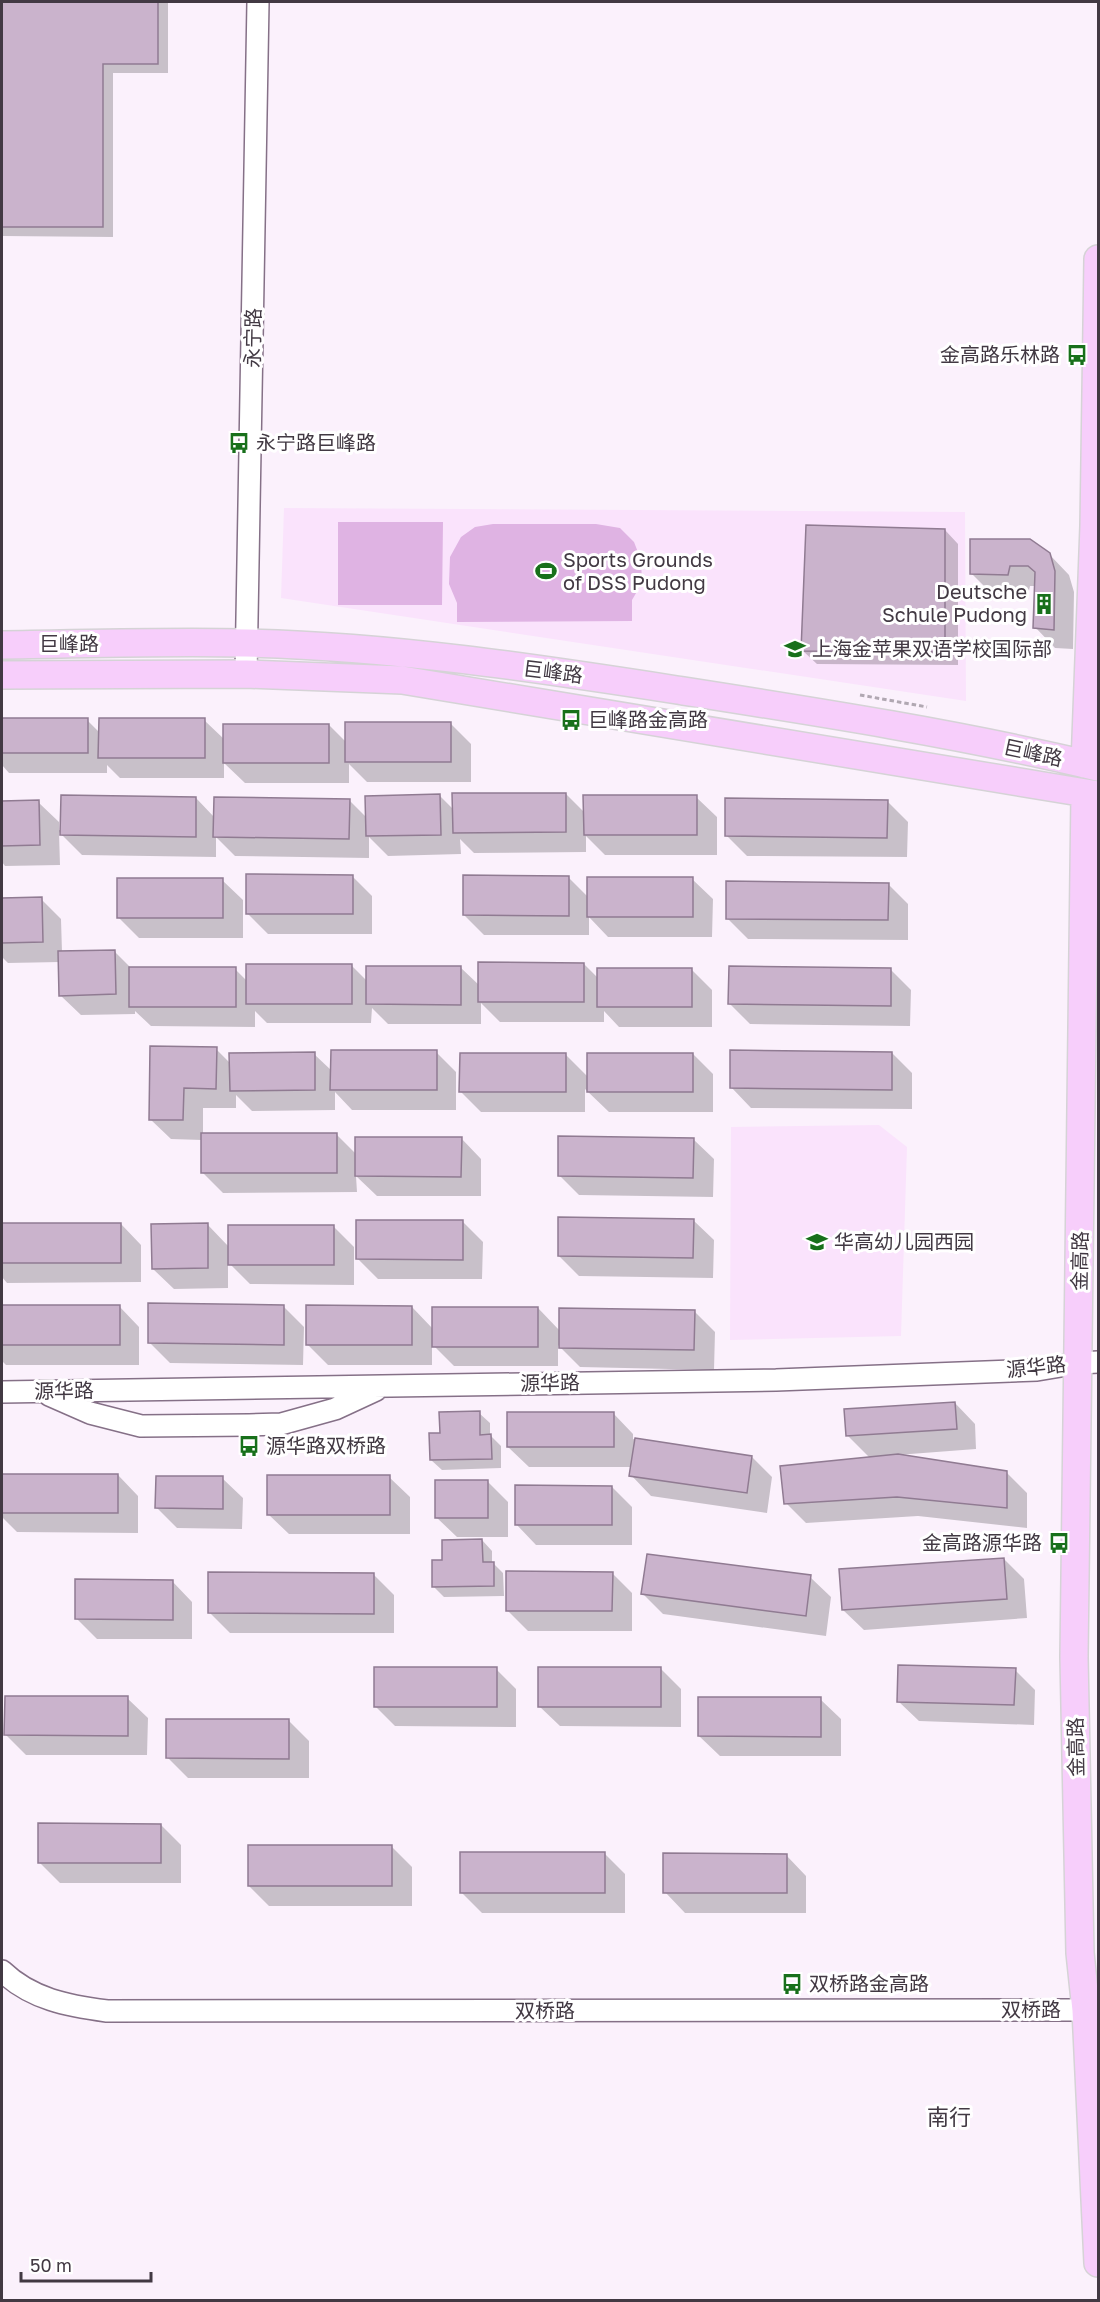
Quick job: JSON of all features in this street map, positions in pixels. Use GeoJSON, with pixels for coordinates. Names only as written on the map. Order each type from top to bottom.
{"type":"FeatureCollection","features":[{"type":"Feature","properties":{"kind":"main road","name":"金高路"},"geometry":{"type":"LineString","coordinates":[[1092,765],[1098,259]]}},
{"type":"Feature","properties":{"kind":"main road","name":"巨峰路"},"geometry":{"type":"LineString","coordinates":[[2,645],[247,643],[392,652],[578,675],[860,719],[1092,765]]}},
{"type":"Feature","properties":{"kind":"main road","name":"巨峰路"},"geometry":{"type":"LineString","coordinates":[[2,675],[246,674],[402,680],[1092,794]]}},
{"type":"Feature","properties":{"kind":"main road","name":"金高路"},"geometry":{"type":"LineString","coordinates":[[1092,794],[1089,1362],[1074,1656],[1080,1953],[1092,2010],[1098,2263]]}},
{"type":"Feature","properties":{"kind":"street","name":"永宁路"},"geometry":{"type":"LineString","coordinates":[[246,674],[258,2]]}},
{"type":"Feature","properties":{"kind":"street","name":"金高路"},"geometry":{"type":"LineString","coordinates":[[1092,765],[1092,794]]}},
{"type":"Feature","properties":{"kind":"street","name":"源华路"},"geometry":{"type":"LineString","coordinates":[[2,1392],[776,1380],[1037,1370],[1089,1362]]}},
{"type":"Feature","properties":{"kind":"street"},"geometry":{"type":"LineString","coordinates":[[40,1392],[90,1413],[141,1426],[249,1425],[281,1424],[335,1409],[384,1386]]}},
{"type":"Feature","properties":{"kind":"street","name":"双桥路"},"geometry":{"type":"LineString","coordinates":[[2,1971],[10,1979],[67,2006],[107,2011],[1092,2010]]}},
{"type":"Feature","properties":{"kind":"shaded area","name":"上海金苹果双语学校国际部"},"geometry":{"type":"Polygon","coordinates":[[[284,508],[965,512],[966,701],[281,598],[284,508]]]}},
{"type":"Feature","properties":{"kind":"shaded area"},"geometry":{"type":"Polygon","coordinates":[[[338,522],[443,522],[442,605],[338,605],[338,522]]]}},
{"type":"Feature","properties":{"kind":"shaded area","name":"Sports Grounds of DSS Pudong"},"geometry":{"type":"Polygon","coordinates":[[[493,524],[596,524],[620,528],[634,542],[641,560],[642,583],[632,600],[632,621],[457,622],[457,603],[449,584],[450,557],[461,537],[475,527],[493,524]]]}},
{"type":"Feature","properties":{"kind":"shaded area","name":"华高幼儿园西园"},"geometry":{"type":"Polygon","coordinates":[[[879,1125],[907,1147],[901,1336],[730,1340],[731,1127],[879,1125]]]}},
{"type":"Feature","properties":{"kind":"building"},"geometry":{"type":"Polygon","coordinates":[[[2,2],[158,2],[158,64],[103,64],[103,227],[2,227],[2,2]]]}},
{"type":"Feature","properties":{"kind":"building"},"geometry":{"type":"Polygon","coordinates":[[[806,525],[945,529],[945,652],[801,651],[806,525]]]}},
{"type":"Feature","properties":{"kind":"building","name":"Deutsche Schule Pudong"},"geometry":{"type":"Polygon","coordinates":[[[970,539],[1030,539],[1050,553],[1055,571],[1054,630],[1033,628],[1035,572],[1028,566],[1010,566],[1008,575],[970,574],[970,539]]]}},
{"type":"Feature","properties":{"kind":"building"},"geometry":{"type":"Polygon","coordinates":[[[2,718],[88,718],[88,753],[2,753],[2,718]]]}},
{"type":"Feature","properties":{"kind":"building"},"geometry":{"type":"Polygon","coordinates":[[[99,718],[205,718],[205,758],[98,758],[99,718]]]}},
{"type":"Feature","properties":{"kind":"building"},"geometry":{"type":"Polygon","coordinates":[[[345,722],[451,722],[451,762],[345,762],[345,722]]]}},
{"type":"Feature","properties":{"kind":"building"},"geometry":{"type":"Polygon","coordinates":[[[223,724],[329,724],[329,763],[223,763],[223,724]]]}},
{"type":"Feature","properties":{"kind":"building"},"geometry":{"type":"Polygon","coordinates":[[[452,793],[566,793],[566,832],[453,833],[452,793]]]}},
{"type":"Feature","properties":{"kind":"building"},"geometry":{"type":"Polygon","coordinates":[[[440,794],[441,835],[366,836],[365,796],[440,794]]]}},
{"type":"Feature","properties":{"kind":"building"},"geometry":{"type":"Polygon","coordinates":[[[61,795],[196,797],[196,837],[60,835],[61,795]]]}},
{"type":"Feature","properties":{"kind":"building"},"geometry":{"type":"Polygon","coordinates":[[[583,795],[697,795],[697,835],[584,835],[583,795]]]}},
{"type":"Feature","properties":{"kind":"building"},"geometry":{"type":"Polygon","coordinates":[[[214,797],[350,799],[349,839],[213,837],[214,797]]]}},
{"type":"Feature","properties":{"kind":"building"},"geometry":{"type":"Polygon","coordinates":[[[725,798],[888,800],[887,838],[725,836],[725,798]]]}},
{"type":"Feature","properties":{"kind":"building"},"geometry":{"type":"Polygon","coordinates":[[[39,800],[40,845],[2,846],[2,801],[39,800]]]}},
{"type":"Feature","properties":{"kind":"building"},"geometry":{"type":"Polygon","coordinates":[[[246,874],[353,875],[353,914],[246,914],[246,874]]]}},
{"type":"Feature","properties":{"kind":"building"},"geometry":{"type":"Polygon","coordinates":[[[463,875],[569,876],[569,916],[463,915],[463,875]]]}},
{"type":"Feature","properties":{"kind":"building"},"geometry":{"type":"Polygon","coordinates":[[[587,877],[693,877],[693,917],[587,917],[587,877]]]}},
{"type":"Feature","properties":{"kind":"building"},"geometry":{"type":"Polygon","coordinates":[[[117,878],[223,878],[223,918],[117,918],[117,878]]]}},
{"type":"Feature","properties":{"kind":"building"},"geometry":{"type":"Polygon","coordinates":[[[726,881],[889,883],[888,920],[726,919],[726,881]]]}},
{"type":"Feature","properties":{"kind":"building"},"geometry":{"type":"Polygon","coordinates":[[[42,897],[43,942],[2,943],[2,898],[42,897]]]}},
{"type":"Feature","properties":{"kind":"building"},"geometry":{"type":"Polygon","coordinates":[[[115,950],[116,994],[59,996],[58,951],[115,950]]]}},
{"type":"Feature","properties":{"kind":"building"},"geometry":{"type":"Polygon","coordinates":[[[478,962],[584,963],[584,1002],[478,1002],[478,962]]]}},
{"type":"Feature","properties":{"kind":"building"},"geometry":{"type":"Polygon","coordinates":[[[246,964],[352,964],[352,1004],[246,1004],[246,964]]]}},
{"type":"Feature","properties":{"kind":"building"},"geometry":{"type":"Polygon","coordinates":[[[366,966],[461,966],[461,1005],[366,1004],[366,966]]]}},
{"type":"Feature","properties":{"kind":"building"},"geometry":{"type":"Polygon","coordinates":[[[729,966],[891,968],[891,1006],[728,1004],[729,966]]]}},
{"type":"Feature","properties":{"kind":"building"},"geometry":{"type":"Polygon","coordinates":[[[129,967],[236,967],[236,1007],[129,1007],[129,967]]]}},
{"type":"Feature","properties":{"kind":"building"},"geometry":{"type":"Polygon","coordinates":[[[597,968],[692,968],[692,1007],[597,1007],[597,968]]]}},
{"type":"Feature","properties":{"kind":"building"},"geometry":{"type":"Polygon","coordinates":[[[150,1046],[217,1047],[216,1089],[184,1088],[183,1120],[149,1120],[150,1046]]]}},
{"type":"Feature","properties":{"kind":"building"},"geometry":{"type":"Polygon","coordinates":[[[331,1050],[437,1050],[437,1090],[330,1090],[331,1050]]]}},
{"type":"Feature","properties":{"kind":"building"},"geometry":{"type":"Polygon","coordinates":[[[730,1050],[892,1052],[892,1090],[730,1088],[730,1050]]]}},
{"type":"Feature","properties":{"kind":"building"},"geometry":{"type":"Polygon","coordinates":[[[315,1052],[315,1090],[230,1091],[229,1053],[315,1052]]]}},
{"type":"Feature","properties":{"kind":"building"},"geometry":{"type":"Polygon","coordinates":[[[460,1053],[566,1053],[566,1092],[459,1092],[460,1053]]]}},
{"type":"Feature","properties":{"kind":"building"},"geometry":{"type":"Polygon","coordinates":[[[587,1053],[693,1053],[693,1092],[587,1092],[587,1053]]]}},
{"type":"Feature","properties":{"kind":"building"},"geometry":{"type":"Polygon","coordinates":[[[201,1133],[337,1133],[337,1173],[201,1173],[201,1133]]]}},
{"type":"Feature","properties":{"kind":"building"},"geometry":{"type":"Polygon","coordinates":[[[558,1136],[694,1138],[693,1178],[558,1176],[558,1136]]]}},
{"type":"Feature","properties":{"kind":"building"},"geometry":{"type":"Polygon","coordinates":[[[355,1137],[462,1137],[461,1177],[355,1176],[355,1137]]]}},
{"type":"Feature","properties":{"kind":"building"},"geometry":{"type":"Polygon","coordinates":[[[558,1217],[694,1219],[693,1258],[558,1256],[558,1217]]]}},
{"type":"Feature","properties":{"kind":"building"},"geometry":{"type":"Polygon","coordinates":[[[356,1220],[463,1220],[463,1260],[356,1259],[356,1220]]]}},
{"type":"Feature","properties":{"kind":"building"},"geometry":{"type":"Polygon","coordinates":[[[2,1223],[121,1223],[121,1263],[2,1263],[2,1223]]]}},
{"type":"Feature","properties":{"kind":"building"},"geometry":{"type":"Polygon","coordinates":[[[208,1223],[208,1268],[152,1269],[151,1224],[208,1223]]]}},
{"type":"Feature","properties":{"kind":"building"},"geometry":{"type":"Polygon","coordinates":[[[228,1225],[334,1225],[334,1265],[228,1265],[228,1225]]]}},
{"type":"Feature","properties":{"kind":"building"},"geometry":{"type":"Polygon","coordinates":[[[148,1303],[284,1305],[284,1345],[148,1343],[148,1303]]]}},
{"type":"Feature","properties":{"kind":"building"},"geometry":{"type":"Polygon","coordinates":[[[2,1305],[120,1305],[120,1345],[2,1345],[2,1305]]]}},
{"type":"Feature","properties":{"kind":"building"},"geometry":{"type":"Polygon","coordinates":[[[306,1305],[412,1306],[412,1345],[306,1345],[306,1305]]]}},
{"type":"Feature","properties":{"kind":"building"},"geometry":{"type":"Polygon","coordinates":[[[432,1307],[538,1307],[538,1347],[432,1347],[432,1307]]]}},
{"type":"Feature","properties":{"kind":"building"},"geometry":{"type":"Polygon","coordinates":[[[559,1308],[695,1310],[694,1350],[559,1348],[559,1308]]]}},
{"type":"Feature","properties":{"kind":"building"},"geometry":{"type":"Polygon","coordinates":[[[955,1402],[957,1429],[846,1436],[844,1409],[955,1402]]]}},
{"type":"Feature","properties":{"kind":"building"},"geometry":{"type":"Polygon","coordinates":[[[480,1411],[480,1435],[491,1434],[492,1459],[430,1460],[429,1433],[440,1433],[439,1412],[480,1411]]]}},
{"type":"Feature","properties":{"kind":"building"},"geometry":{"type":"Polygon","coordinates":[[[507,1412],[614,1412],[614,1447],[507,1447],[507,1412]]]}},
{"type":"Feature","properties":{"kind":"building"},"geometry":{"type":"Polygon","coordinates":[[[635,1438],[752,1456],[747,1493],[629,1476],[635,1438]]]}},
{"type":"Feature","properties":{"kind":"building"},"geometry":{"type":"Polygon","coordinates":[[[898,1454],[1007,1471],[1007,1508],[897,1497],[784,1504],[780,1466],[898,1454]]]}},
{"type":"Feature","properties":{"kind":"building"},"geometry":{"type":"Polygon","coordinates":[[[2,1474],[118,1474],[118,1513],[2,1513],[2,1474]]]}},
{"type":"Feature","properties":{"kind":"building"},"geometry":{"type":"Polygon","coordinates":[[[267,1475],[390,1475],[390,1515],[267,1515],[267,1475]]]}},
{"type":"Feature","properties":{"kind":"building"},"geometry":{"type":"Polygon","coordinates":[[[156,1476],[223,1476],[223,1509],[155,1508],[156,1476]]]}},
{"type":"Feature","properties":{"kind":"building"},"geometry":{"type":"Polygon","coordinates":[[[435,1480],[488,1480],[488,1518],[435,1518],[435,1480]]]}},
{"type":"Feature","properties":{"kind":"building"},"geometry":{"type":"Polygon","coordinates":[[[515,1485],[612,1486],[612,1525],[515,1525],[515,1485]]]}},
{"type":"Feature","properties":{"kind":"building"},"geometry":{"type":"Polygon","coordinates":[[[482,1539],[483,1562],[494,1562],[494,1586],[432,1587],[432,1560],[442,1560],[442,1540],[482,1539]]]}},
{"type":"Feature","properties":{"kind":"building"},"geometry":{"type":"Polygon","coordinates":[[[647,1554],[811,1575],[806,1616],[641,1594],[647,1554]]]}},
{"type":"Feature","properties":{"kind":"building"},"geometry":{"type":"Polygon","coordinates":[[[1004,1558],[1007,1599],[842,1610],[839,1569],[1004,1558]]]}},
{"type":"Feature","properties":{"kind":"building"},"geometry":{"type":"Polygon","coordinates":[[[506,1571],[613,1572],[612,1611],[506,1611],[506,1571]]]}},
{"type":"Feature","properties":{"kind":"building"},"geometry":{"type":"Polygon","coordinates":[[[208,1572],[374,1573],[374,1614],[208,1613],[208,1572]]]}},
{"type":"Feature","properties":{"kind":"building"},"geometry":{"type":"Polygon","coordinates":[[[75,1579],[173,1580],[173,1620],[75,1619],[75,1579]]]}},
{"type":"Feature","properties":{"kind":"building"},"geometry":{"type":"Polygon","coordinates":[[[898,1665],[1016,1668],[1014,1705],[897,1702],[898,1665]]]}},
{"type":"Feature","properties":{"kind":"building"},"geometry":{"type":"Polygon","coordinates":[[[374,1667],[497,1667],[497,1707],[374,1707],[374,1667]]]}},
{"type":"Feature","properties":{"kind":"building"},"geometry":{"type":"Polygon","coordinates":[[[538,1667],[661,1667],[661,1707],[538,1707],[538,1667]]]}},
{"type":"Feature","properties":{"kind":"building"},"geometry":{"type":"Polygon","coordinates":[[[5,1696],[128,1696],[128,1736],[4,1735],[5,1696]]]}},
{"type":"Feature","properties":{"kind":"building"},"geometry":{"type":"Polygon","coordinates":[[[698,1697],[821,1697],[821,1737],[698,1736],[698,1697]]]}},
{"type":"Feature","properties":{"kind":"building"},"geometry":{"type":"Polygon","coordinates":[[[166,1719],[289,1719],[289,1759],[166,1758],[166,1719]]]}},
{"type":"Feature","properties":{"kind":"building"},"geometry":{"type":"Polygon","coordinates":[[[38,1823],[161,1824],[161,1863],[38,1863],[38,1823]]]}},
{"type":"Feature","properties":{"kind":"building"},"geometry":{"type":"Polygon","coordinates":[[[248,1845],[392,1845],[392,1886],[248,1886],[248,1845]]]}},
{"type":"Feature","properties":{"kind":"building"},"geometry":{"type":"Polygon","coordinates":[[[460,1852],[605,1852],[605,1893],[460,1893],[460,1852]]]}},
{"type":"Feature","properties":{"kind":"building"},"geometry":{"type":"Polygon","coordinates":[[[663,1853],[787,1854],[787,1893],[663,1893],[663,1853]]]}},
{"type":"Feature","properties":{"kind":"place","name":"金高路乐林路"},"geometry":{"type":"Point","coordinates":[1077,355]}},
{"type":"Feature","properties":{"kind":"place","name":"永宁路巨峰路"},"geometry":{"type":"Point","coordinates":[239,443]}},
{"type":"Feature","properties":{"kind":"place","name":"Sports Grounds of DSS Pudong"},"geometry":{"type":"Point","coordinates":[546,571]}},
{"type":"Feature","properties":{"kind":"place","name":"Deutsche Schule Pudong"},"geometry":{"type":"Point","coordinates":[1044,604]}},
{"type":"Feature","properties":{"kind":"place","name":"上海金苹果双语学校国际部"},"geometry":{"type":"Point","coordinates":[795,649]}},
{"type":"Feature","properties":{"kind":"place","name":"巨峰路金高路"},"geometry":{"type":"Point","coordinates":[571,720]}},
{"type":"Feature","properties":{"kind":"place","name":"华高幼儿园西园"},"geometry":{"type":"Point","coordinates":[817,1242]}},
{"type":"Feature","properties":{"kind":"place","name":"源华路双桥路"},"geometry":{"type":"Point","coordinates":[249,1446]}},
{"type":"Feature","properties":{"kind":"place","name":"金高路源华路"},"geometry":{"type":"Point","coordinates":[1059,1543]}},
{"type":"Feature","properties":{"kind":"place","name":"双桥路金高路"},"geometry":{"type":"Point","coordinates":[792,1984]}},
{"type":"Feature","properties":{"kind":"district","name":"南行"},"geometry":{"type":"Point","coordinates":[949,2117]}}]}
